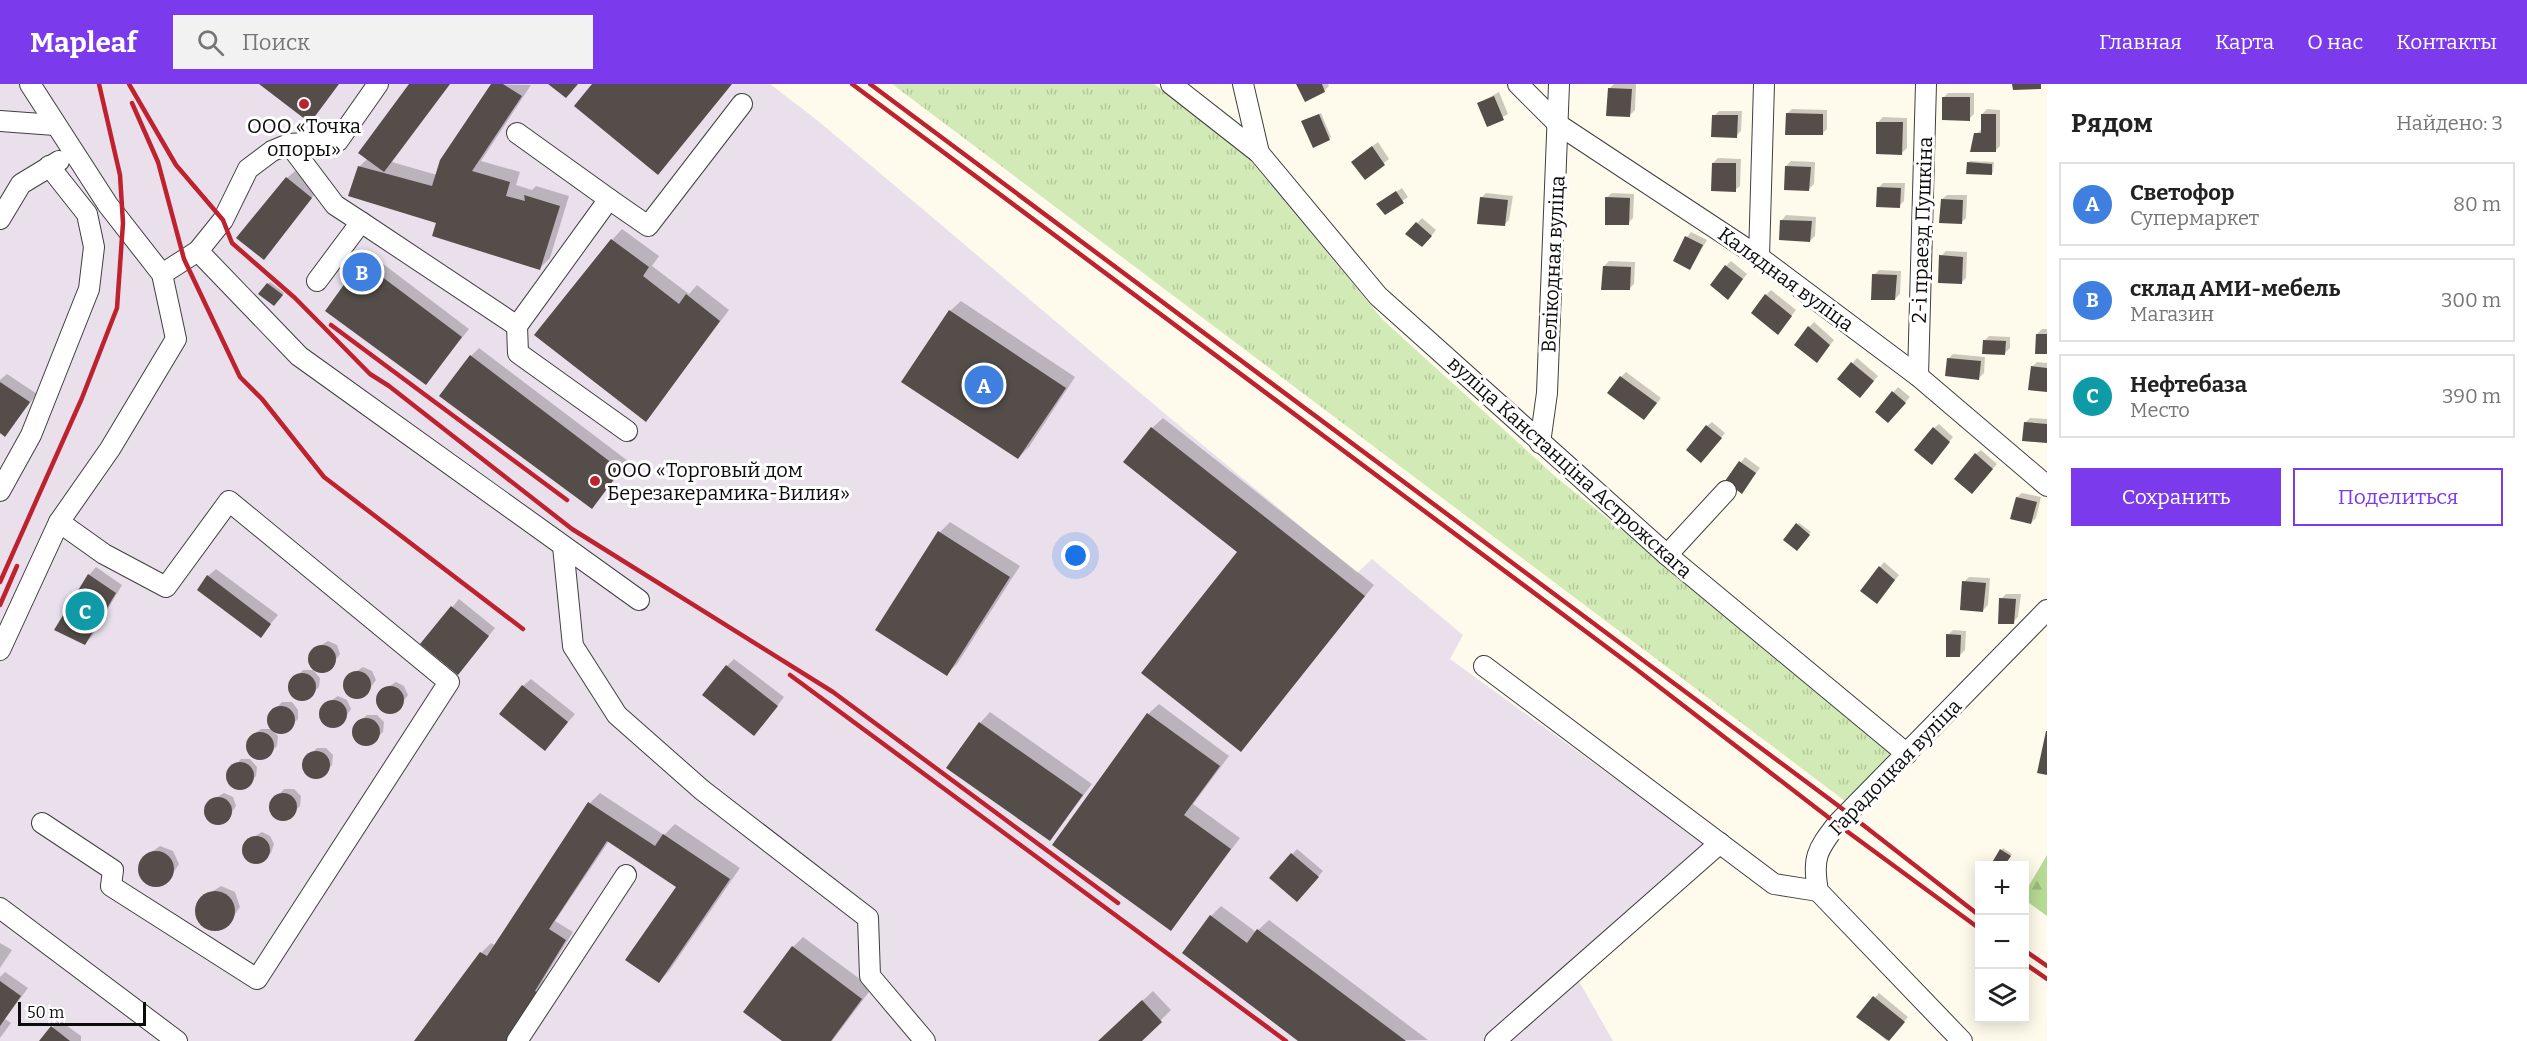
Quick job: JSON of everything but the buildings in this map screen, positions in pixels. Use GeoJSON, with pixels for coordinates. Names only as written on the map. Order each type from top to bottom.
{"type":"FeatureCollection","features":[{"type":"Feature","properties":{"kind":"street"},"geometry":{"type":"LineString","coordinates":[[0,650],[59,522],[110,449],[176,339],[162,274],[108,205],[30,84]]}},
{"type":"Feature","properties":{"kind":"street"},"geometry":{"type":"LineString","coordinates":[[162,274],[198,251],[223,220],[249,169],[272,151],[289,144],[338,141],[378,84]]}},
{"type":"Feature","properties":{"kind":"street","name":"вуліца Канстанціна Астрожскага"},"geometry":{"type":"LineString","coordinates":[[1171,84],[1259,153],[1377,296],[1666,555],[1907,754]]}},
{"type":"Feature","properties":{"kind":"street","name":"вуліца Канстанціна Астрожскага"},"geometry":{"type":"LineString","coordinates":[[1243,84],[1259,153]]}},
{"type":"Feature","properties":{"kind":"street","name":"Калядная вуліца"},"geometry":{"type":"LineString","coordinates":[[1518,84],[1559,125],[1759,256],[1918,376],[2047,486]]}},
{"type":"Feature","properties":{"kind":"street","name":"Велікодная вуліца"},"geometry":{"type":"LineString","coordinates":[[1540,443],[1547,393],[1559,84]]}},
{"type":"Feature","properties":{"kind":"street"},"geometry":{"type":"LineString","coordinates":[[1759,256],[1764,84]]}},
{"type":"Feature","properties":{"kind":"street","name":"2-і праезд Пушкіна"},"geometry":{"type":"LineString","coordinates":[[1918,376],[1926,84]]}},
{"type":"Feature","properties":{"kind":"street"},"geometry":{"type":"LineString","coordinates":[[517,133],[648,226],[742,104]]}},
{"type":"Feature","properties":{"kind":"street"},"geometry":{"type":"LineString","coordinates":[[0,121],[55,124]]}},
{"type":"Feature","properties":{"kind":"street"},"geometry":{"type":"LineString","coordinates":[[289,144],[334,205],[517,326]]}},
{"type":"Feature","properties":{"kind":"street"},"geometry":{"type":"LineString","coordinates":[[0,219],[21,184],[74,151]]}},
{"type":"Feature","properties":{"kind":"street"},"geometry":{"type":"LineString","coordinates":[[0,491],[31,435],[89,289],[94,247],[87,214],[49,166]]}},
{"type":"Feature","properties":{"kind":"street"},"geometry":{"type":"LineString","coordinates":[[609,198],[517,326],[518,353],[627,431]]}},
{"type":"Feature","properties":{"kind":"street"},"geometry":{"type":"LineString","coordinates":[[317,281],[361,222]]}},
{"type":"Feature","properties":{"kind":"street"},"geometry":{"type":"LineString","coordinates":[[198,251],[299,356],[639,600]]}},
{"type":"Feature","properties":{"kind":"street"},"geometry":{"type":"LineString","coordinates":[[1666,555],[1726,491]]}},
{"type":"Feature","properties":{"kind":"street"},"geometry":{"type":"LineString","coordinates":[[42,823],[112,870],[111,886],[257,979],[449,682],[229,501],[166,587],[104,554],[59,522]]}},
{"type":"Feature","properties":{"kind":"street"},"geometry":{"type":"LineString","coordinates":[[563,546],[573,646],[617,715],[702,790],[868,918],[870,976],[925,1041]]}},
{"type":"Feature","properties":{"kind":"street","name":"Гарадоцкая вуліца"},"geometry":{"type":"LineString","coordinates":[[1818,891],[1814,871],[1819,847],[1837,824],[2047,610]]}},
{"type":"Feature","properties":{"kind":"street"},"geometry":{"type":"LineString","coordinates":[[1485,666],[1774,885],[1818,891],[1962,1041]]}},
{"type":"Feature","properties":{"kind":"street"},"geometry":{"type":"LineString","coordinates":[[1495,1041],[1720,843]]}},
{"type":"Feature","properties":{"kind":"street"},"geometry":{"type":"LineString","coordinates":[[517,1041],[627,874]]}},
{"type":"Feature","properties":{"kind":"street"},"geometry":{"type":"LineString","coordinates":[[0,908],[177,1041]]}},
{"type":"Feature","properties":{"kind":"shaded area"},"geometry":{"type":"Polygon","coordinates":[[[0,84],[770,84],[817,120],[1357,573],[1372,559],[1463,635],[1450,659],[1704,843],[1568,962],[1613,1041],[0,1041],[0,84]]]}},
{"type":"Feature","properties":{"kind":"green space"},"geometry":{"type":"Polygon","coordinates":[[[892,84],[1154,84],[1250,160],[1383,320],[1557,478],[1798,671],[1901,761],[1853,807],[892,84]]]}},
{"type":"Feature","properties":{"kind":"green space"},"geometry":{"type":"Polygon","coordinates":[[[2047,855],[2047,916],[2029,903],[2029,886],[2047,855]]]}},
{"type":"Feature","properties":{"kind":"railway"},"geometry":{"type":"LineString","coordinates":[[0,582],[82,398],[117,308],[123,223],[120,175],[99,84]]}},
{"type":"Feature","properties":{"kind":"railway"},"geometry":{"type":"LineString","coordinates":[[129,84],[176,165],[223,220],[232,243],[295,298],[370,374],[389,386],[572,529],[833,692],[1118,903]]}},
{"type":"Feature","properties":{"kind":"railway"},"geometry":{"type":"LineString","coordinates":[[852,84],[1636,669],[1837,824],[1975,925]]}},
{"type":"Feature","properties":{"kind":"railway"},"geometry":{"type":"LineString","coordinates":[[870,84],[1840,807],[1979,915]]}},
{"type":"Feature","properties":{"kind":"railway"},"geometry":{"type":"LineString","coordinates":[[132,103],[158,162],[184,259],[240,377],[262,399],[324,477],[523,629]]}},
{"type":"Feature","properties":{"kind":"railway"},"geometry":{"type":"LineString","coordinates":[[331,325],[567,500]]}},
{"type":"Feature","properties":{"kind":"railway"},"geometry":{"type":"LineString","coordinates":[[0,605],[17,566]]}},
{"type":"Feature","properties":{"kind":"railway"},"geometry":{"type":"LineString","coordinates":[[790,675],[1286,1041]]}},
{"type":"Feature","properties":{"kind":"railway"},"geometry":{"type":"LineString","coordinates":[[2029,953],[2047,966]]}},
{"type":"Feature","properties":{"kind":"railway"},"geometry":{"type":"LineString","coordinates":[[2029,966],[2047,979]]}},
{"type":"Feature","properties":{"kind":"place","name":"ООО «Точка опоры»"},"geometry":{"type":"Point","coordinates":[304,104]}},
{"type":"Feature","properties":{"kind":"place","name":"склад АМИ-мебель"},"geometry":{"type":"Point","coordinates":[362,272]}},
{"type":"Feature","properties":{"kind":"place","name":"Светофор"},"geometry":{"type":"Point","coordinates":[984,385]}},
{"type":"Feature","properties":{"kind":"place","name":"ООО «Торговый дом Березакерамика-Вилия»"},"geometry":{"type":"Point","coordinates":[595,481]}},
{"type":"Feature","properties":{"kind":"place","name":"Нефтебаза"},"geometry":{"type":"Point","coordinates":[85,611]}}]}
